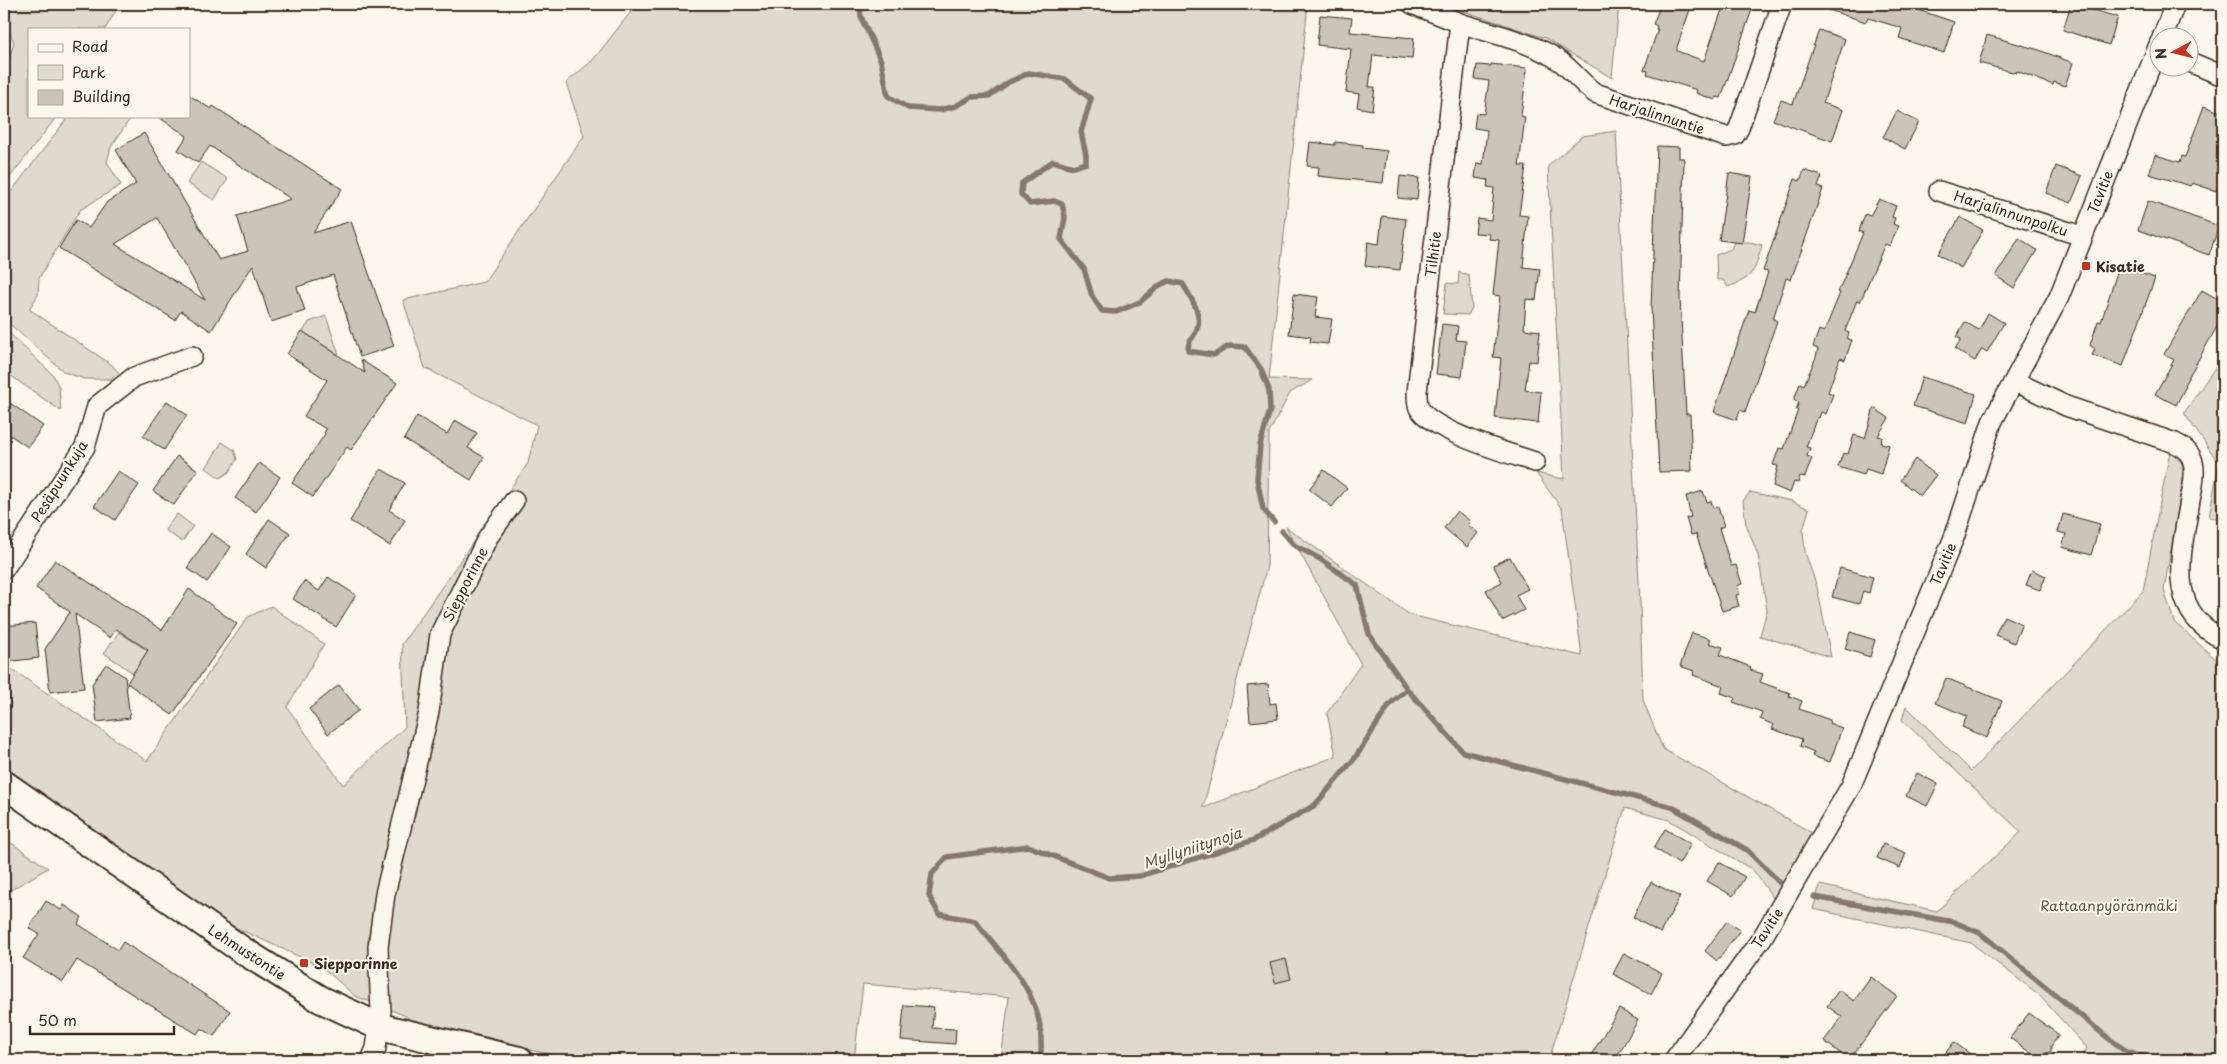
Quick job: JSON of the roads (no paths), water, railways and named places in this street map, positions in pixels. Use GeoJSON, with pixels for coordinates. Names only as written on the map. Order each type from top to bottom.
{"type":"FeatureCollection","features":[{"type":"Feature","properties":{"kind":"main road","name":"Lehmustontie"},"geometry":{"type":"LineString","coordinates":[[4,784],[242,950],[320,999],[380,1027],[519,1060]]}},
{"type":"Feature","properties":{"kind":"street","name":"Harjalinnuntie"},"geometry":{"type":"LineString","coordinates":[[1460,23],[1544,51],[1562,62],[1584,86],[1595,93],[1726,137],[1735,135],[1738,128],[1782,4]]}},
{"type":"Feature","properties":{"kind":"street","name":"Tavitie"},"geometry":{"type":"LineString","coordinates":[[2166,28],[2175,4]]}},
{"type":"Feature","properties":{"kind":"street"},"geometry":{"type":"LineString","coordinates":[[1424,6],[1460,23]]}},
{"type":"Feature","properties":{"kind":"street","name":"Tilhitie"},"geometry":{"type":"LineString","coordinates":[[1460,23],[1417,392],[1419,407],[1428,418],[1465,438],[1536,462]]}},
{"type":"Feature","properties":{"kind":"street"},"geometry":{"type":"LineString","coordinates":[[2200,66],[2223,76]]}},
{"type":"Feature","properties":{"kind":"street","name":"Tavitie"},"geometry":{"type":"LineString","coordinates":[[1674,1060],[1762,938],[1850,786],[1955,535],[1992,422],[2059,296],[2150,67]]}},
{"type":"Feature","properties":{"kind":"street","name":"Harjalinnunpolku"},"geometry":{"type":"LineString","coordinates":[[1939,191],[2082,236]]}},
{"type":"Feature","properties":{"kind":"street","name":"Pesäpuunkuja"},"geometry":{"type":"LineString","coordinates":[[4,569],[85,447],[97,406],[134,377],[192,356]]}},
{"type":"Feature","properties":{"kind":"street"},"geometry":{"type":"LineString","coordinates":[[2014,381],[2066,406],[2175,443],[2184,448],[2193,461],[2194,478],[2182,554],[2180,576],[2182,590],[2186,603],[2196,620],[2209,632],[2223,639]]}},
{"type":"Feature","properties":{"kind":"street","name":"Siepporinne"},"geometry":{"type":"LineString","coordinates":[[372,1060],[380,1027],[382,995],[378,947],[384,894],[429,712],[440,634],[488,537],[514,501]]}},
{"type":"Feature","properties":{"kind":"waterway","name":"Myllyniitynoja"},"geometry":{"type":"LineString","coordinates":[[860,4],[861,17],[881,61],[888,96],[908,108],[939,110],[956,106],[972,97],[989,96],[1009,82],[1029,73],[1065,79],[1091,99],[1081,132],[1086,163],[1073,167],[1053,161],[1022,183],[1021,194],[1030,204],[1054,201],[1062,204],[1065,217],[1061,239],[1084,269],[1092,296],[1102,311],[1116,312],[1140,302],[1160,285],[1169,281],[1183,284],[1195,306],[1198,317],[1197,329],[1189,343],[1188,351],[1214,355],[1229,346],[1245,347],[1261,369],[1269,390],[1270,410],[1260,445],[1257,479],[1263,509],[1274,522]]}},
{"type":"Feature","properties":{"kind":"waterway"},"geometry":{"type":"LineString","coordinates":[[1282,531],[1294,545],[1320,559],[1357,585],[1369,634],[1407,689],[1463,752],[1672,807],[1747,850],[1782,885]]}},
{"type":"Feature","properties":{"kind":"waterway","name":"Myllyniitynoja"},"geometry":{"type":"LineString","coordinates":[[1039,1060],[1041,1055],[1040,1023],[1028,991],[1019,976],[975,921],[939,914],[929,896],[932,874],[947,857],[1028,846],[1109,878],[1140,876],[1254,840],[1315,805],[1355,758],[1390,704],[1407,689]]}},
{"type":"Feature","properties":{"kind":"waterway"},"geometry":{"type":"LineString","coordinates":[[1814,897],[1954,922],[1980,933],[2108,1038],[2125,1050],[2155,1060]]}},
{"type":"Feature","properties":{"kind":"place","name":"Kisatie"},"geometry":{"type":"Point","coordinates":[2086,266]}},
{"type":"Feature","properties":{"kind":"place","name":"Siepporinne"},"geometry":{"type":"Point","coordinates":[304,963]}},
{"type":"Feature","properties":{"kind":"park label","name":"Rattaanpyöränmäki"},"geometry":{"type":"Point","coordinates":[2109,905]}}]}
